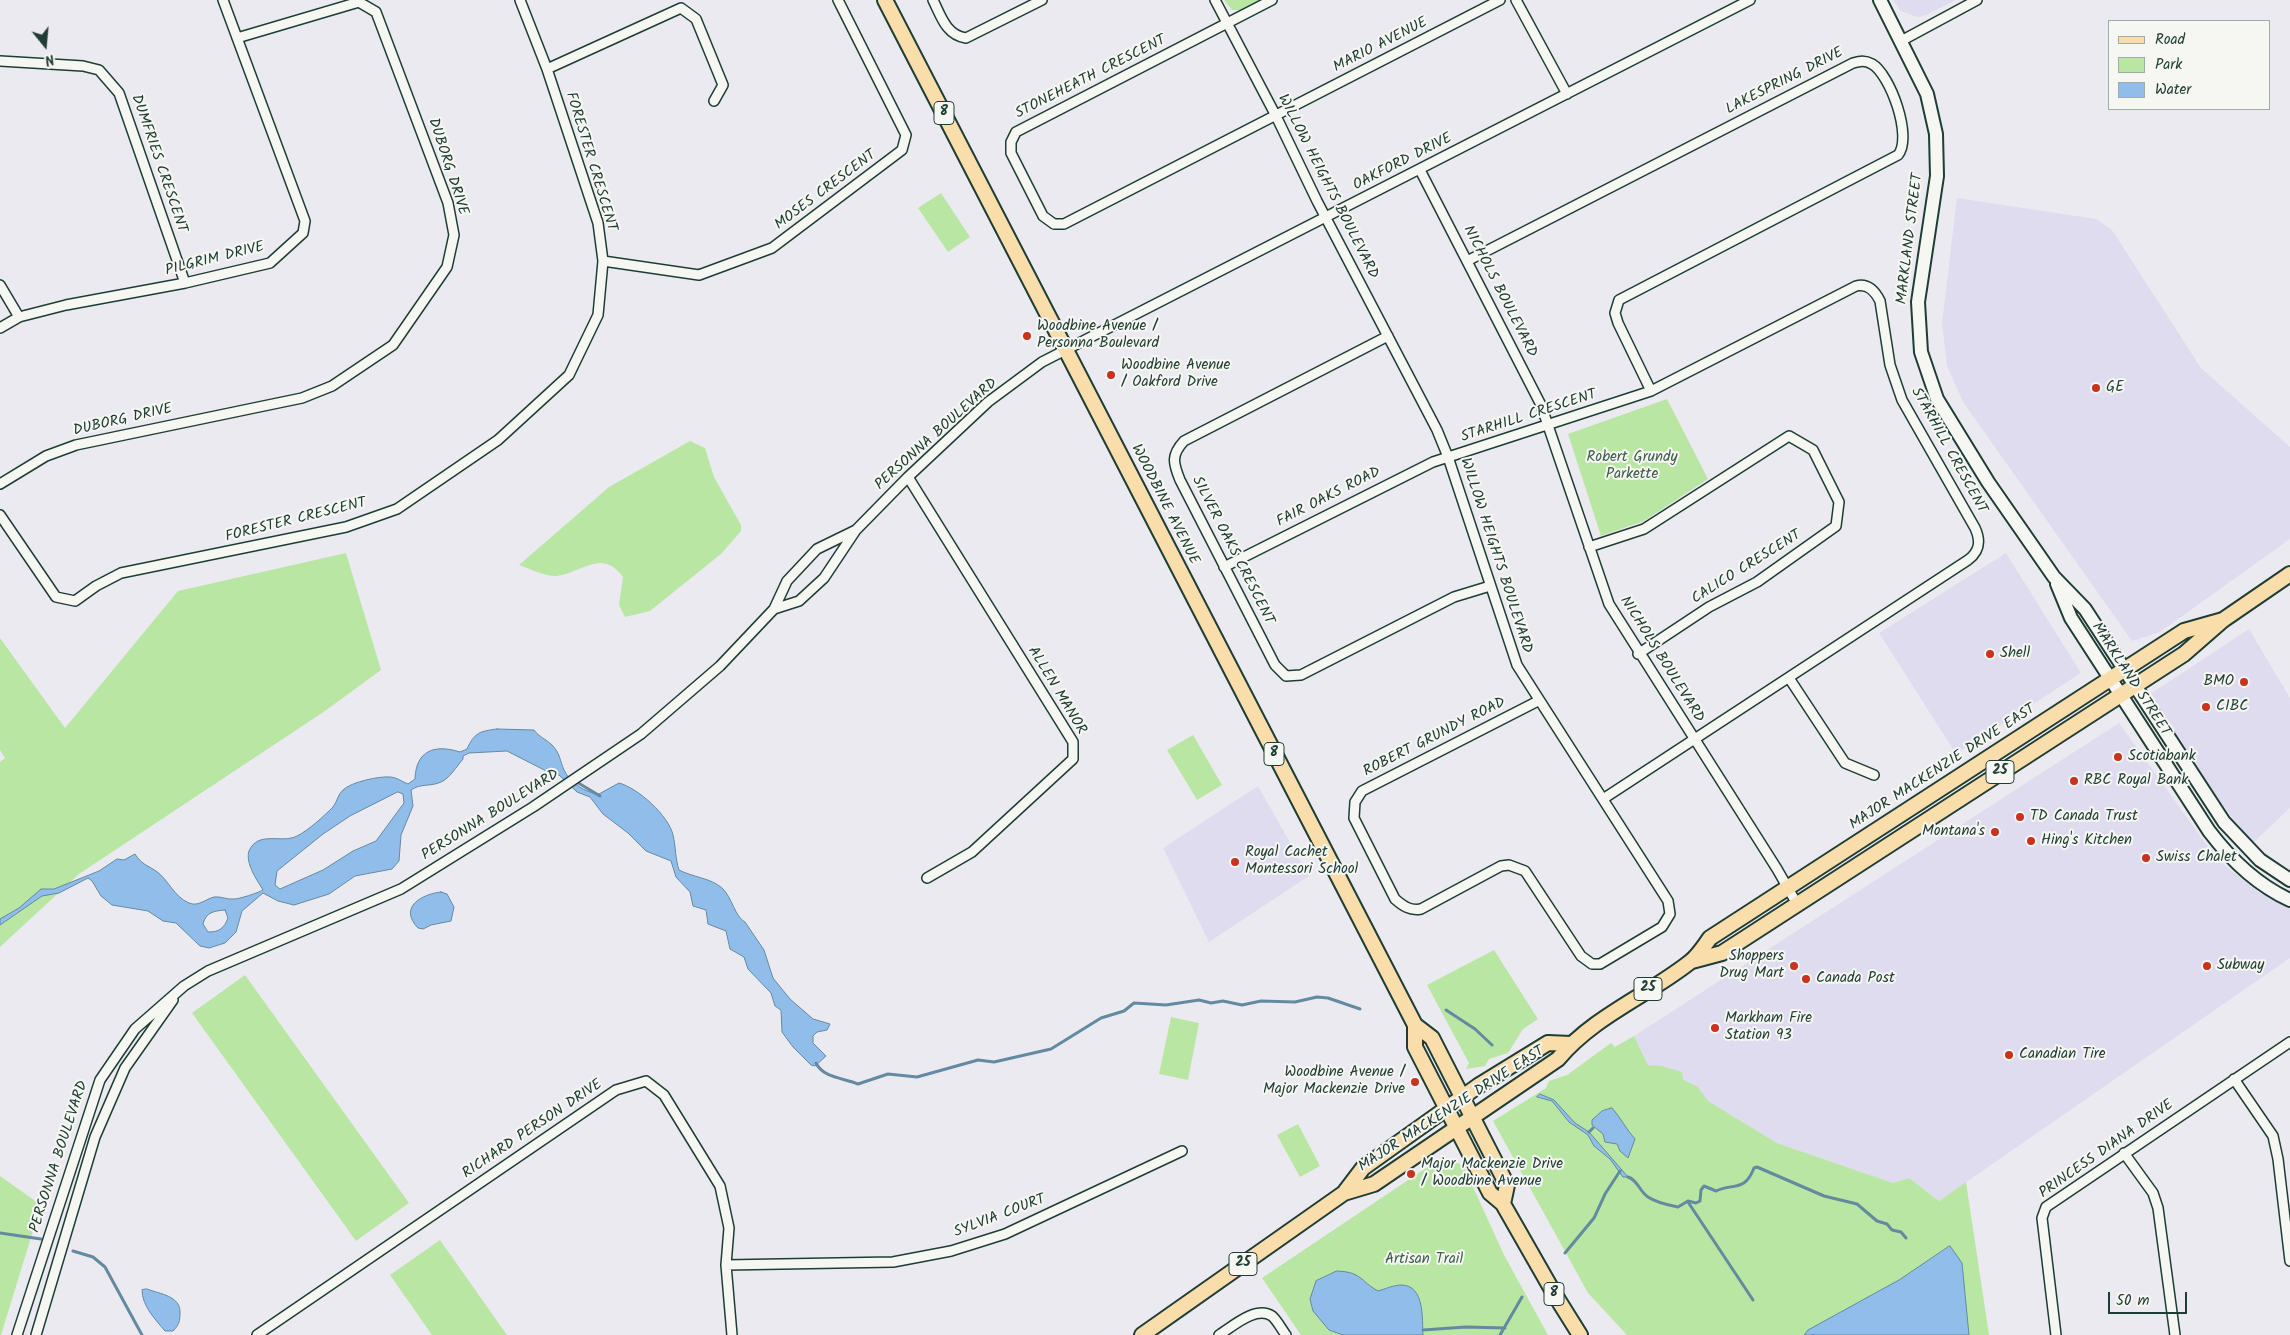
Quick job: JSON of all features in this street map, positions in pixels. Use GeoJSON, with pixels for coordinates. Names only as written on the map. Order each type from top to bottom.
{"type":"FeatureCollection","features":[{"type":"Feature","properties":{"kind":"main road","name":"WOODBINE AVENUE"},"geometry":{"type":"LineString","coordinates":[[885,0],[1066,348],[1190,594],[1415,1024],[1432,1038],[1507,1185],[1503,1204]]}},
{"type":"Feature","properties":{"kind":"main road","name":"MAJOR MACKENZIE DRIVE EAST"},"geometry":{"type":"LineString","coordinates":[[1344,1193],[1374,1184],[1558,1059],[1570,1044],[1604,1017],[1692,961],[1722,953],[2184,654],[2223,620],[2290,574]]}},
{"type":"Feature","properties":{"kind":"main road","name":"MAJOR MACKENZIE DRIVE EAST"},"geometry":{"type":"LineString","coordinates":[[1692,961],[1710,938],[2184,631],[2223,620]]}},
{"type":"Feature","properties":{"kind":"main road","name":"WOODBINE AVENUE"},"geometry":{"type":"LineString","coordinates":[[1415,1024],[1414,1047],[1490,1193],[1503,1204],[1580,1335]]}},
{"type":"Feature","properties":{"kind":"main road","name":"MAJOR MACKENZIE DRIVE EAST"},"geometry":{"type":"LineString","coordinates":[[1142,1335],[1344,1193],[1363,1168],[1462,1098],[1548,1043],[1570,1044]]}},
{"type":"Feature","properties":{"kind":"street","name":"PILGRIM DRIVE"},"geometry":{"type":"LineString","coordinates":[[0,328],[19,318],[66,305],[185,283],[270,263],[303,233],[305,221],[223,0]]}},
{"type":"Feature","properties":{"kind":"street","name":"FORESTER CRESCENT"},"geometry":{"type":"LineString","coordinates":[[0,515],[56,597],[75,602],[96,586],[121,573],[346,527],[397,509],[498,440],[569,375],[598,315],[603,261],[598,223],[547,69],[520,0]]}},
{"type":"Feature","properties":{"kind":"street","name":"MOSES CRESCENT"},"geometry":{"type":"LineString","coordinates":[[603,261],[699,275],[772,248],[902,150],[906,135],[838,0]]}},
{"type":"Feature","properties":{"kind":"street"},"geometry":{"type":"LineString","coordinates":[[933,0],[946,27],[952,33],[966,38],[1042,0]]}},
{"type":"Feature","properties":{"kind":"street","name":"WILLOW HEIGHTS BOULEVARD"},"geometry":{"type":"LineString","coordinates":[[1215,0],[1437,430],[1448,457],[1512,654],[1538,701],[1668,900],[1671,907],[1667,922]]}},
{"type":"Feature","properties":{"kind":"street","name":"STONEHEATH CRESCENT"},"geometry":{"type":"LineString","coordinates":[[1272,0],[1016,132],[1012,142],[1011,153],[1043,216],[1054,224],[1064,224],[1276,116]]}},
{"type":"Feature","properties":{"kind":"street","name":"MARIO AVENUE"},"geometry":{"type":"LineString","coordinates":[[1276,116],[1500,0]]}},
{"type":"Feature","properties":{"kind":"street"},"geometry":{"type":"LineString","coordinates":[[1516,0],[1567,94]]}},
{"type":"Feature","properties":{"kind":"street","name":"OAKFORD DRIVE"},"geometry":{"type":"LineString","coordinates":[[1066,348],[1326,218],[1750,0]]}},
{"type":"Feature","properties":{"kind":"street","name":"MARKLAND STREET"},"geometry":{"type":"LineString","coordinates":[[1880,0],[1926,94],[1932,114],[1938,154],[1937,176],[1918,302],[1918,328],[1923,360],[1937,399],[1988,482],[2054,577],[2085,609],[2224,822],[2260,860],[2290,880]]}},
{"type":"Feature","properties":{"kind":"street"},"geometry":{"type":"LineString","coordinates":[[1901,41],[1977,0]]}},
{"type":"Feature","properties":{"kind":"street","name":"DUBORG DRIVE"},"geometry":{"type":"LineString","coordinates":[[0,484],[46,456],[76,445],[302,398],[332,386],[393,345],[447,267],[454,234],[448,203],[376,12],[359,2],[237,38]]}},
{"type":"Feature","properties":{"kind":"street"},"geometry":{"type":"LineString","coordinates":[[547,69],[681,8],[696,19],[723,85],[714,101]]}},
{"type":"Feature","properties":{"kind":"street","name":"DUMFRIES CRESCENT"},"geometry":{"type":"LineString","coordinates":[[0,61],[83,66],[100,70],[119,93],[185,283]]}},
{"type":"Feature","properties":{"kind":"street","name":"LAKESPRING DRIVE"},"geometry":{"type":"LineString","coordinates":[[1467,261],[1853,63],[1866,61],[1877,67],[1894,98],[1902,123],[1903,141],[1898,155],[1619,300],[1615,313],[1618,324],[1652,391]]}},
{"type":"Feature","properties":{"kind":"street","name":"NICHOLS BOULEVARD"},"geometry":{"type":"LineString","coordinates":[[1420,170],[1534,389],[1609,604],[1638,654],[1694,739],[1797,904]]}},
{"type":"Feature","properties":{"kind":"street"},"geometry":{"type":"LineString","coordinates":[[0,285],[19,318]]}},
{"type":"Feature","properties":{"kind":"street","name":"STARHILL CRESCENT"},"geometry":{"type":"LineString","coordinates":[[1448,457],[1652,391],[1856,286],[1868,287],[1877,294],[1880,301],[1890,365],[1899,393],[1910,418],[1975,528],[1979,540],[1978,551],[1968,560],[1603,799]]}},
{"type":"Feature","properties":{"kind":"street","name":"SILVER OAKS CRESCENT"},"geometry":{"type":"LineString","coordinates":[[1388,336],[1184,441],[1176,449],[1173,458],[1180,480],[1280,672],[1294,676],[1301,675],[1454,597],[1490,586]]}},
{"type":"Feature","properties":{"kind":"street","name":"PERSONNA BOULEVARD"},"geometry":{"type":"LineString","coordinates":[[774,609],[799,601],[824,578],[856,530],[908,477],[988,402],[1042,362],[1066,348]]}},
{"type":"Feature","properties":{"kind":"street","name":"CALICO CRESCENT"},"geometry":{"type":"LineString","coordinates":[[1589,547],[1644,529],[1789,436],[1813,450],[1839,502],[1836,526],[1756,582],[1709,607],[1638,654]]}},
{"type":"Feature","properties":{"kind":"street","name":"FAIR OAKS ROAD"},"geometry":{"type":"LineString","coordinates":[[1224,567],[1402,476],[1448,457]]}},
{"type":"Feature","properties":{"kind":"street","name":"ALLEN MANOR"},"geometry":{"type":"LineString","coordinates":[[908,477],[1073,742],[1073,759],[972,852],[927,878]]}},
{"type":"Feature","properties":{"kind":"street","name":"PERSONNA BOULEVARD"},"geometry":{"type":"LineString","coordinates":[[17,1335],[85,1121],[100,1080],[135,1029],[184,986],[208,971],[401,889],[533,807],[641,734],[720,666],[774,609],[787,581],[818,549],[856,530]]}},
{"type":"Feature","properties":{"kind":"street","name":"MARKLAND STREET"},"geometry":{"type":"LineString","coordinates":[[2054,577],[2070,618],[2214,838],[2250,875],[2290,900]]}},
{"type":"Feature","properties":{"kind":"street"},"geometry":{"type":"LineString","coordinates":[[1789,678],[1845,763],[1874,775]]}},
{"type":"Feature","properties":{"kind":"street","name":"ROBERT GRUNDY ROAD"},"geometry":{"type":"LineString","coordinates":[[1538,701],[1362,792],[1358,797],[1353,809],[1354,818],[1395,899],[1409,909],[1421,908],[1501,866],[1518,867],[1530,878],[1580,956],[1592,964],[1607,962],[1667,922]]}},
{"type":"Feature","properties":{"kind":"street","name":"PERSONNA BOULEVARD"},"geometry":{"type":"LineString","coordinates":[[36,1335],[95,1137],[125,1068],[184,986]]}},
{"type":"Feature","properties":{"kind":"street","name":"PRINCESS DIANA DRIVE"},"geometry":{"type":"LineString","coordinates":[[2056,1335],[2043,1225],[2044,1211],[2050,1204],[2124,1153],[2290,1042]]}},
{"type":"Feature","properties":{"kind":"street"},"geometry":{"type":"LineString","coordinates":[[2234,1079],[2273,1136],[2278,1158],[2290,1261]]}},
{"type":"Feature","properties":{"kind":"street","name":"RICHARD PERSON DRIVE"},"geometry":{"type":"LineString","coordinates":[[257,1335],[616,1090],[646,1080],[664,1095],[720,1186],[728,1228],[726,1265],[732,1335]]}},
{"type":"Feature","properties":{"kind":"street"},"geometry":{"type":"LineString","coordinates":[[99,1086],[116,1090]]}},
{"type":"Feature","properties":{"kind":"street","name":"SYLVIA COURT"},"geometry":{"type":"LineString","coordinates":[[726,1265],[893,1262],[951,1251],[1005,1234],[1182,1150]]}},
{"type":"Feature","properties":{"kind":"street"},"geometry":{"type":"LineString","coordinates":[[2124,1153],[2153,1193],[2158,1208],[2175,1335]]}},
{"type":"Feature","properties":{"kind":"street"},"geometry":{"type":"LineString","coordinates":[[1219,1335],[1253,1314],[1262,1313],[1272,1316],[1286,1335]]}},
{"type":"Feature","properties":{"kind":"shaded area"},"geometry":{"type":"Polygon","coordinates":[[[1893,0],[1956,0],[1926,15],[1917,17],[1901,11],[1893,0]]]}},
{"type":"Feature","properties":{"kind":"shaded area"},"geometry":{"type":"Polygon","coordinates":[[[1957,198],[2096,219],[2112,230],[2201,368],[2290,447],[2290,539],[2160,632],[2132,641],[1963,402],[1947,366],[1942,323],[1957,198]]]}},
{"type":"Feature","properties":{"kind":"shaded area"},"geometry":{"type":"Polygon","coordinates":[[[2006,553],[2081,673],[1956,754],[1879,633],[2006,553]]]}},
{"type":"Feature","properties":{"kind":"shaded area"},"geometry":{"type":"Polygon","coordinates":[[[2249,629],[2290,698],[2290,808],[2253,843],[2232,818],[2151,702],[2150,694],[2249,629]]]}},
{"type":"Feature","properties":{"kind":"shaded area"},"geometry":{"type":"Polygon","coordinates":[[[2119,723],[2216,858],[2261,894],[2290,904],[2290,958],[1939,1201],[1909,1178],[1893,1183],[1777,1143],[1648,1065],[1634,1036],[2119,723]]]}},
{"type":"Feature","properties":{"kind":"shaded area","name":"Royal Cachet Montessori School"},"geometry":{"type":"Polygon","coordinates":[[[1258,786],[1309,876],[1209,942],[1163,848],[1258,786]]]}},
{"type":"Feature","properties":{"kind":"green space"},"geometry":{"type":"Polygon","coordinates":[[[1224,0],[1260,0],[1241,10],[1232,10],[1224,0]]]}},
{"type":"Feature","properties":{"kind":"green space"},"geometry":{"type":"Polygon","coordinates":[[[941,193],[970,237],[948,252],[918,208],[941,193]]]}},
{"type":"Feature","properties":{"kind":"green space","name":"Robert Grundy Parkette"},"geometry":{"type":"Polygon","coordinates":[[[1667,399],[1708,479],[1644,521],[1601,536],[1568,434],[1667,399]]]}},
{"type":"Feature","properties":{"kind":"green space"},"geometry":{"type":"Polygon","coordinates":[[[690,441],[705,448],[714,477],[741,525],[741,531],[721,554],[650,611],[625,617],[619,605],[623,577],[615,568],[607,564],[592,564],[557,576],[543,574],[519,565],[609,487],[690,441]]]}},
{"type":"Feature","properties":{"kind":"green space"},"geometry":{"type":"Polygon","coordinates":[[[346,553],[381,670],[325,711],[79,874],[0,947],[0,762],[5,758],[0,750],[0,638],[65,728],[178,591],[346,553]]]}},
{"type":"Feature","properties":{"kind":"green space"},"geometry":{"type":"Polygon","coordinates":[[[1193,735],[1222,785],[1197,800],[1167,750],[1193,735]]]}},
{"type":"Feature","properties":{"kind":"green space"},"geometry":{"type":"Polygon","coordinates":[[[1494,950],[1538,1019],[1523,1029],[1508,1053],[1489,1059],[1485,1066],[1466,1069],[1469,1063],[1427,985],[1494,950]]]}},
{"type":"Feature","properties":{"kind":"green space"},"geometry":{"type":"Polygon","coordinates":[[[245,975],[409,1203],[356,1241],[192,1013],[245,975]]]}},
{"type":"Feature","properties":{"kind":"green space"},"geometry":{"type":"Polygon","coordinates":[[[1171,1017],[1199,1023],[1188,1080],[1159,1074],[1171,1017]]]}},
{"type":"Feature","properties":{"kind":"green space"},"geometry":{"type":"Polygon","coordinates":[[[1634,1036],[1648,1065],[1662,1066],[1682,1072],[1683,1080],[1697,1086],[1708,1101],[1777,1143],[1893,1183],[1909,1178],[1939,1201],[1966,1182],[1989,1335],[1627,1335],[1588,1293],[1493,1121],[1546,1088],[1549,1081],[1567,1075],[1611,1043],[1615,1047],[1634,1036]]]}},
{"type":"Feature","properties":{"kind":"green space"},"geometry":{"type":"Polygon","coordinates":[[[1298,1124],[1320,1166],[1300,1177],[1277,1135],[1298,1124]]]}},
{"type":"Feature","properties":{"kind":"green space","name":"Artisan Trail"},"geometry":{"type":"Polygon","coordinates":[[[1441,1158],[1453,1160],[1464,1167],[1504,1255],[1548,1335],[1301,1335],[1262,1278],[1441,1158]]]}},
{"type":"Feature","properties":{"kind":"green space"},"geometry":{"type":"Polygon","coordinates":[[[0,1176],[41,1205],[1,1335],[0,1335],[0,1176]]]}},
{"type":"Feature","properties":{"kind":"green space"},"geometry":{"type":"Polygon","coordinates":[[[440,1240],[507,1335],[432,1335],[390,1275],[440,1240]]]}},
{"type":"Feature","properties":{"kind":"water"},"geometry":{"type":"Polygon","coordinates":[[[491,730],[534,730],[555,748],[567,775],[579,786],[589,792],[599,794],[619,783],[635,791],[652,804],[666,820],[673,835],[679,870],[712,882],[722,888],[739,916],[764,950],[773,978],[790,999],[813,1019],[830,1024],[827,1030],[817,1032],[813,1036],[813,1043],[826,1056],[815,1066],[811,1065],[793,1047],[782,1032],[781,1010],[775,1006],[771,993],[748,969],[744,957],[730,949],[726,931],[708,924],[706,910],[693,906],[690,892],[676,877],[671,861],[646,851],[628,833],[603,814],[590,797],[577,792],[559,775],[554,775],[507,751],[469,753],[463,756],[463,759],[444,780],[418,786],[411,790],[413,806],[401,835],[399,861],[392,869],[355,876],[329,894],[294,905],[278,901],[263,893],[242,911],[236,932],[225,943],[209,948],[200,946],[176,923],[163,921],[148,911],[112,905],[101,896],[88,878],[59,893],[42,896],[0,925],[0,919],[19,908],[41,889],[54,889],[99,871],[117,859],[124,860],[135,854],[142,862],[160,874],[179,897],[192,904],[214,897],[236,899],[257,893],[263,890],[252,871],[248,856],[253,845],[258,841],[291,838],[302,833],[329,811],[341,792],[352,784],[365,780],[390,777],[408,784],[415,779],[419,761],[428,752],[435,749],[443,749],[460,752],[467,749],[475,736],[491,730]],[[398,792],[350,816],[323,834],[277,871],[275,885],[280,889],[323,870],[353,851],[376,841],[404,803],[403,794],[398,792]],[[225,910],[214,912],[206,917],[203,924],[208,932],[219,930],[223,927],[228,918],[225,910]]]}},
{"type":"Feature","properties":{"kind":"water"},"geometry":{"type":"Polygon","coordinates":[[[441,892],[447,894],[454,907],[451,921],[431,925],[423,929],[418,928],[412,921],[411,908],[420,899],[441,892]]]}},
{"type":"Feature","properties":{"kind":"water"},"geometry":{"type":"Polygon","coordinates":[[[1540,1094],[1554,1100],[1575,1123],[1589,1132],[1628,1177],[1623,1177],[1610,1159],[1594,1146],[1588,1135],[1569,1122],[1552,1101],[1537,1097],[1540,1094]]]}},
{"type":"Feature","properties":{"kind":"water"},"geometry":{"type":"Polygon","coordinates":[[[1612,1108],[1635,1139],[1628,1158],[1620,1151],[1617,1144],[1605,1142],[1603,1134],[1592,1125],[1592,1120],[1602,1111],[1612,1108]]]}},
{"type":"Feature","properties":{"kind":"water"},"geometry":{"type":"Polygon","coordinates":[[[1950,1246],[1962,1263],[1969,1335],[1804,1335],[1808,1330],[1899,1280],[1950,1246]]]}},
{"type":"Feature","properties":{"kind":"water"},"geometry":{"type":"Polygon","coordinates":[[[1337,1271],[1356,1275],[1378,1291],[1392,1286],[1409,1286],[1421,1304],[1423,1335],[1343,1335],[1329,1330],[1313,1311],[1310,1299],[1316,1281],[1337,1271]]]}},
{"type":"Feature","properties":{"kind":"water"},"geometry":{"type":"Polygon","coordinates":[[[147,1289],[169,1296],[177,1303],[180,1318],[178,1325],[173,1331],[165,1331],[150,1312],[144,1301],[142,1290],[147,1289]]]}},
{"type":"Feature","properties":{"kind":"waterway"},"geometry":{"type":"LineString","coordinates":[[575,781],[600,796]]}},
{"type":"Feature","properties":{"kind":"waterway"},"geometry":{"type":"LineString","coordinates":[[816,1063],[819,1068],[829,1075],[858,1084],[888,1074],[917,1077],[978,1060],[994,1062],[1051,1049],[1101,1018],[1124,1011],[1134,1003],[1166,1005],[1199,1000],[1211,1003],[1223,1001],[1242,1005],[1261,1001],[1295,1002],[1317,997],[1328,998],[1360,1009]]}},
{"type":"Feature","properties":{"kind":"waterway"},"geometry":{"type":"LineString","coordinates":[[1446,1010],[1475,1029],[1492,1045]]}},
{"type":"Feature","properties":{"kind":"waterway"},"geometry":{"type":"LineString","coordinates":[[1589,1132],[1593,1128]]}},
{"type":"Feature","properties":{"kind":"waterway"},"geometry":{"type":"LineString","coordinates":[[1688,1201],[1696,1203],[1700,1201],[1701,1190],[1704,1186],[1716,1191],[1743,1184],[1747,1181],[1754,1168],[1757,1167],[1824,1196],[1857,1204],[1877,1221],[1887,1224],[1892,1230],[1901,1232],[1906,1238]]}},
{"type":"Feature","properties":{"kind":"waterway"},"geometry":{"type":"LineString","coordinates":[[1565,1253],[1594,1218],[1605,1194],[1620,1171]]}},
{"type":"Feature","properties":{"kind":"waterway"},"geometry":{"type":"LineString","coordinates":[[1628,1177],[1634,1181],[1645,1195],[1655,1201],[1678,1207],[1688,1201]]}},
{"type":"Feature","properties":{"kind":"waterway"},"geometry":{"type":"LineString","coordinates":[[1688,1202],[1753,1300]]}},
{"type":"Feature","properties":{"kind":"waterway"},"geometry":{"type":"LineString","coordinates":[[0,1233],[41,1239]]}},
{"type":"Feature","properties":{"kind":"waterway"},"geometry":{"type":"LineString","coordinates":[[73,1251],[93,1257],[105,1267],[142,1335]]}},
{"type":"Feature","properties":{"kind":"waterway"},"geometry":{"type":"LineString","coordinates":[[1500,1335],[1522,1297]]}},
{"type":"Feature","properties":{"kind":"waterway"},"geometry":{"type":"LineString","coordinates":[[1423,1330],[1466,1327],[1505,1328]]}},
{"type":"Feature","properties":{"kind":"place","name":"Woodbine Avenue / Personna Boulevard"},"geometry":{"type":"Point","coordinates":[1027,336]}},
{"type":"Feature","properties":{"kind":"place","name":"Woodbine Avenue / Oakford Drive"},"geometry":{"type":"Point","coordinates":[1111,375]}},
{"type":"Feature","properties":{"kind":"place","name":"GE"},"geometry":{"type":"Point","coordinates":[2096,388]}},
{"type":"Feature","properties":{"kind":"place","name":"Shell"},"geometry":{"type":"Point","coordinates":[1990,654]}},
{"type":"Feature","properties":{"kind":"place","name":"BMO"},"geometry":{"type":"Point","coordinates":[2244,682]}},
{"type":"Feature","properties":{"kind":"place","name":"CIBC"},"geometry":{"type":"Point","coordinates":[2206,707]}},
{"type":"Feature","properties":{"kind":"place","name":"Scotiabank"},"geometry":{"type":"Point","coordinates":[2118,757]}},
{"type":"Feature","properties":{"kind":"place","name":"RBC Royal Bank"},"geometry":{"type":"Point","coordinates":[2074,781]}},
{"type":"Feature","properties":{"kind":"place","name":"TD Canada Trust"},"geometry":{"type":"Point","coordinates":[2020,817]}},
{"type":"Feature","properties":{"kind":"place","name":"Montana's"},"geometry":{"type":"Point","coordinates":[1995,832]}},
{"type":"Feature","properties":{"kind":"place","name":"Hing's Kitchen"},"geometry":{"type":"Point","coordinates":[2031,841]}},
{"type":"Feature","properties":{"kind":"place","name":"Swiss Chalet"},"geometry":{"type":"Point","coordinates":[2146,858]}},
{"type":"Feature","properties":{"kind":"place","name":"Royal Cachet Montessori School"},"geometry":{"type":"Point","coordinates":[1235,862]}},
{"type":"Feature","properties":{"kind":"place","name":"Shoppers Drug Mart"},"geometry":{"type":"Point","coordinates":[1794,966]}},
{"type":"Feature","properties":{"kind":"place","name":"Subway"},"geometry":{"type":"Point","coordinates":[2207,966]}},
{"type":"Feature","properties":{"kind":"place","name":"Canada Post"},"geometry":{"type":"Point","coordinates":[1806,979]}},
{"type":"Feature","properties":{"kind":"place","name":"Markham Fire Station 93"},"geometry":{"type":"Point","coordinates":[1715,1028]}},
{"type":"Feature","properties":{"kind":"place","name":"Canadian Tire"},"geometry":{"type":"Point","coordinates":[2009,1055]}},
{"type":"Feature","properties":{"kind":"place","name":"Woodbine Avenue / Major Mackenzie Drive"},"geometry":{"type":"Point","coordinates":[1415,1082]}},
{"type":"Feature","properties":{"kind":"place","name":"Major Mackenzie Drive / Woodbine Avenue"},"geometry":{"type":"Point","coordinates":[1411,1174]}}]}
